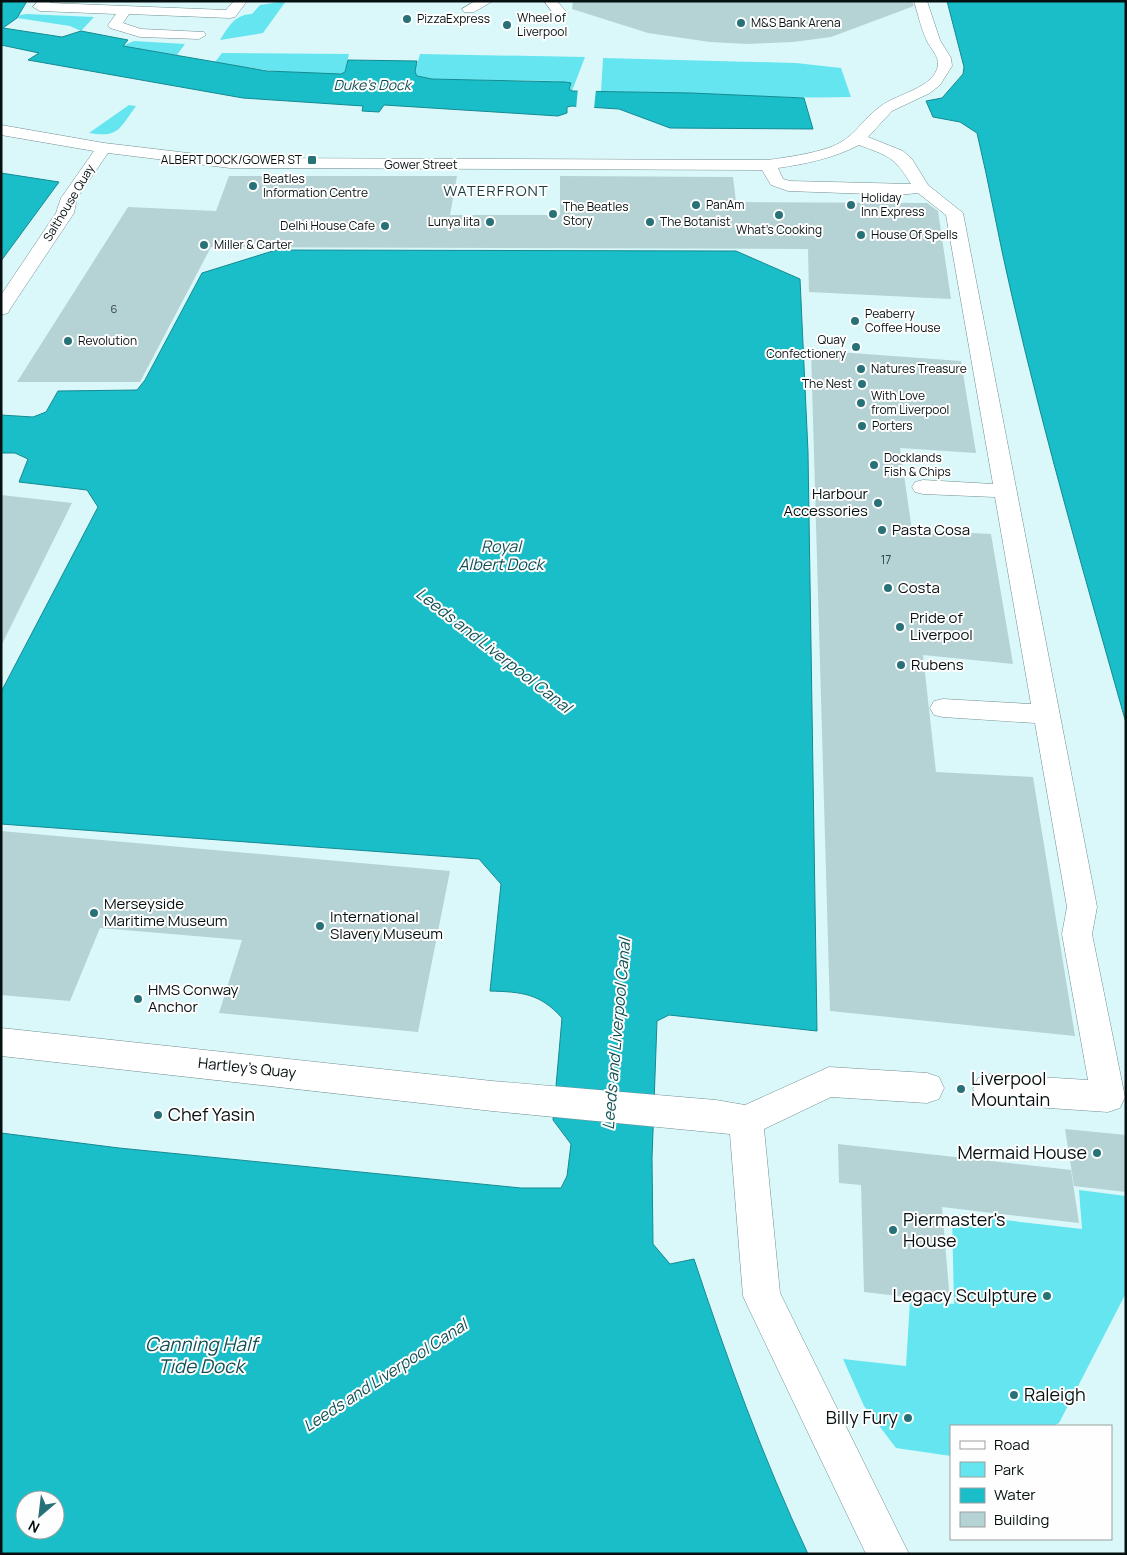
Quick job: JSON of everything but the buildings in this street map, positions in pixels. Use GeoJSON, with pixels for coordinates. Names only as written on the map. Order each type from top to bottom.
{"type":"FeatureCollection","features":[{"type":"Feature","properties":{"kind":"street"},"geometry":{"type":"LineString","coordinates":[[45,1],[40,7],[230,14],[241,1]]}},
{"type":"Feature","properties":{"kind":"street"},"geometry":{"type":"LineString","coordinates":[[469,9],[487,1]]}},
{"type":"Feature","properties":{"kind":"street"},"geometry":{"type":"LineString","coordinates":[[550,1],[561,14]]}},
{"type":"Feature","properties":{"kind":"street"},"geometry":{"type":"LineString","coordinates":[[920,1],[932,40],[944,58],[945,66],[935,82],[925,90],[887,108],[877,116],[858,139],[837,150],[800,160],[781,154],[777,182],[788,186],[898,190],[922,188]]}},
{"type":"Feature","properties":{"kind":"street"},"geometry":{"type":"LineString","coordinates":[[125,10],[115,25],[140,32],[199,35]]}},
{"type":"Feature","properties":{"kind":"street","name":"Gower Street"},"geometry":{"type":"LineString","coordinates":[[1,130],[104,148],[216,155],[412,160],[720,160],[781,154]]}},
{"type":"Feature","properties":{"kind":"street"},"geometry":{"type":"LineString","coordinates":[[858,139],[897,154],[906,162],[922,188],[954,213],[1082,907],[1077,934],[1108,1097],[990,1089]]}},
{"type":"Feature","properties":{"kind":"street","name":"Salthouse Quay"},"geometry":{"type":"LineString","coordinates":[[1,309],[65,213],[70,198],[104,148]]}},
{"type":"Feature","properties":{"kind":"street"},"geometry":{"type":"LineString","coordinates":[[923,487],[1004,491]]}},
{"type":"Feature","properties":{"kind":"street"},"geometry":{"type":"LineString","coordinates":[[943,708],[1046,714]]}},
{"type":"Feature","properties":{"kind":"street","name":"Hartley's Quay"},"geometry":{"type":"LineString","coordinates":[[1,1042],[492,1096],[731,1118]]}},
{"type":"Feature","properties":{"kind":"street"},"geometry":{"type":"LineString","coordinates":[[888,1554],[762,1296],[731,1118],[829,1082],[927,1088]]}},
{"type":"Feature","properties":{"kind":"green space"},"geometry":{"type":"Polygon","coordinates":[[[286,1],[263,33],[220,40],[236,19],[252,14],[260,5],[286,1]]]}},
{"type":"Feature","properties":{"kind":"green space"},"geometry":{"type":"Polygon","coordinates":[[[20,15],[94,17],[81,31],[70,26],[17,18],[20,15]]]}},
{"type":"Feature","properties":{"kind":"green space"},"geometry":{"type":"Polygon","coordinates":[[[134,41],[185,44],[177,55],[122,46],[134,41]]]}},
{"type":"Feature","properties":{"kind":"green space"},"geometry":{"type":"Polygon","coordinates":[[[222,53],[349,54],[345,72],[320,75],[282,72],[215,62],[222,53]]]}},
{"type":"Feature","properties":{"kind":"green space"},"geometry":{"type":"Polygon","coordinates":[[[420,54],[585,57],[572,91],[558,81],[432,79],[417,76],[415,72],[420,54]]]}},
{"type":"Feature","properties":{"kind":"green space"},"geometry":{"type":"Polygon","coordinates":[[[603,58],[796,63],[841,68],[851,97],[758,97],[601,91],[603,58]]]}},
{"type":"Feature","properties":{"kind":"green space"},"geometry":{"type":"Polygon","coordinates":[[[129,105],[136,106],[122,126],[113,133],[89,133],[129,105]]]}},
{"type":"Feature","properties":{"kind":"green space"},"geometry":{"type":"Polygon","coordinates":[[[1079,1190],[1126,1196],[1126,1293],[1059,1423],[1055,1425],[950,1425],[950,1456],[896,1448],[864,1406],[843,1359],[906,1366],[910,1301],[954,1304],[952,1214],[1082,1229],[1079,1190]]]}},
{"type":"Feature","properties":{"kind":"water","name":"Duke's Dock"},"geometry":{"type":"Polygon","coordinates":[[[1,1],[27,1],[17,18],[3,28],[62,37],[81,31],[128,40],[123,46],[267,71],[341,74],[345,72],[348,60],[417,61],[415,72],[417,76],[432,79],[565,82],[571,83],[569,89],[572,91],[691,93],[804,98],[813,129],[670,128],[619,109],[572,106],[567,107],[567,113],[558,116],[384,105],[379,112],[362,111],[363,106],[243,98],[28,60],[39,53],[1,45],[1,1]]]}},
{"type":"Feature","properties":{"kind":"water"},"geometry":{"type":"Polygon","coordinates":[[[947,1],[1126,1],[1126,723],[1038,403],[1007,276],[977,133],[960,122],[933,117],[926,101],[942,98],[963,74],[964,67],[947,1]]]}},
{"type":"Feature","properties":{"kind":"water"},"geometry":{"type":"Polygon","coordinates":[[[1,173],[59,182],[1,261],[1,173]]]}},
{"type":"Feature","properties":{"kind":"water","name":"Royal Albert Dock"},"geometry":{"type":"Polygon","coordinates":[[[276,250],[736,251],[800,279],[808,452],[817,1031],[669,1015],[657,1021],[652,1158],[653,1244],[670,1264],[694,1259],[746,1408],[808,1554],[1,1554],[1,1133],[119,1148],[521,1188],[561,1188],[567,1176],[571,1144],[553,1120],[562,1018],[546,1003],[538,999],[521,993],[490,991],[501,884],[479,859],[1,824],[1,692],[98,507],[87,490],[19,482],[28,459],[15,453],[1,453],[1,415],[33,417],[46,412],[58,391],[137,390],[145,380],[202,273],[276,250]]]}},
{"type":"Feature","properties":{"kind":"pier"},"geometry":{"type":"Polygon","coordinates":[[[578,88],[596,89],[594,109],[576,109],[578,88]]]}},
{"type":"Feature","properties":{"kind":"place","name":"PizzaExpress"},"geometry":{"type":"Point","coordinates":[407,19]}},
{"type":"Feature","properties":{"kind":"place","name":"M&S Bank Arena"},"geometry":{"type":"Point","coordinates":[741,23]}},
{"type":"Feature","properties":{"kind":"place","name":"Wheel of Liverpool"},"geometry":{"type":"Point","coordinates":[507,25]}},
{"type":"Feature","properties":{"kind":"place","name":"ALBERT DOCK/GOWER ST"},"geometry":{"type":"Point","coordinates":[312,160]}},
{"type":"Feature","properties":{"kind":"place","name":"Beatles Information Centre"},"geometry":{"type":"Point","coordinates":[253,186]}},
{"type":"Feature","properties":{"kind":"place","name":"PanAm"},"geometry":{"type":"Point","coordinates":[696,205]}},
{"type":"Feature","properties":{"kind":"place","name":"Holiday Inn Express"},"geometry":{"type":"Point","coordinates":[851,205]}},
{"type":"Feature","properties":{"kind":"place","name":"The Beatles Story"},"geometry":{"type":"Point","coordinates":[553,214]}},
{"type":"Feature","properties":{"kind":"place","name":"What's Cooking"},"geometry":{"type":"Point","coordinates":[779,215]}},
{"type":"Feature","properties":{"kind":"place","name":"Lunya lita"},"geometry":{"type":"Point","coordinates":[490,222]}},
{"type":"Feature","properties":{"kind":"place","name":"The Botanist"},"geometry":{"type":"Point","coordinates":[650,222]}},
{"type":"Feature","properties":{"kind":"place","name":"Delhi House Cafe"},"geometry":{"type":"Point","coordinates":[385,226]}},
{"type":"Feature","properties":{"kind":"place","name":"House Of Spells"},"geometry":{"type":"Point","coordinates":[861,235]}},
{"type":"Feature","properties":{"kind":"place","name":"Miller & Carter"},"geometry":{"type":"Point","coordinates":[204,245]}},
{"type":"Feature","properties":{"kind":"place","name":"Peaberry Coffee House"},"geometry":{"type":"Point","coordinates":[855,321]}},
{"type":"Feature","properties":{"kind":"place","name":"Revolution"},"geometry":{"type":"Point","coordinates":[68,341]}},
{"type":"Feature","properties":{"kind":"place","name":"Quay Confectionery"},"geometry":{"type":"Point","coordinates":[856,347]}},
{"type":"Feature","properties":{"kind":"place","name":"Natures Treasure"},"geometry":{"type":"Point","coordinates":[861,369]}},
{"type":"Feature","properties":{"kind":"place","name":"The Nest"},"geometry":{"type":"Point","coordinates":[862,384]}},
{"type":"Feature","properties":{"kind":"place","name":"With Love from Liverpool"},"geometry":{"type":"Point","coordinates":[861,403]}},
{"type":"Feature","properties":{"kind":"place","name":"Porters"},"geometry":{"type":"Point","coordinates":[862,426]}},
{"type":"Feature","properties":{"kind":"place","name":"Docklands Fish & Chips"},"geometry":{"type":"Point","coordinates":[874,465]}},
{"type":"Feature","properties":{"kind":"place","name":"Harbour Accessories"},"geometry":{"type":"Point","coordinates":[878,503]}},
{"type":"Feature","properties":{"kind":"place","name":"Pasta Cosa"},"geometry":{"type":"Point","coordinates":[882,530]}},
{"type":"Feature","properties":{"kind":"place","name":"Costa"},"geometry":{"type":"Point","coordinates":[888,588]}},
{"type":"Feature","properties":{"kind":"place","name":"Pride of Liverpool"},"geometry":{"type":"Point","coordinates":[900,627]}},
{"type":"Feature","properties":{"kind":"place","name":"Rubens"},"geometry":{"type":"Point","coordinates":[901,665]}},
{"type":"Feature","properties":{"kind":"place","name":"Merseyside Maritime Museum"},"geometry":{"type":"Point","coordinates":[94,913]}},
{"type":"Feature","properties":{"kind":"place","name":"International Slavery Museum"},"geometry":{"type":"Point","coordinates":[320,926]}},
{"type":"Feature","properties":{"kind":"place","name":"HMS Conway Anchor"},"geometry":{"type":"Point","coordinates":[138,999]}},
{"type":"Feature","properties":{"kind":"place","name":"Liverpool Mountain"},"geometry":{"type":"Point","coordinates":[961,1089]}},
{"type":"Feature","properties":{"kind":"place","name":"Chef Yasin"},"geometry":{"type":"Point","coordinates":[158,1115]}},
{"type":"Feature","properties":{"kind":"place","name":"Mermaid House"},"geometry":{"type":"Point","coordinates":[1097,1153]}},
{"type":"Feature","properties":{"kind":"place","name":"Piermaster's House"},"geometry":{"type":"Point","coordinates":[893,1230]}},
{"type":"Feature","properties":{"kind":"place","name":"Legacy Sculpture"},"geometry":{"type":"Point","coordinates":[1047,1296]}},
{"type":"Feature","properties":{"kind":"place","name":"Raleigh"},"geometry":{"type":"Point","coordinates":[1014,1395]}},
{"type":"Feature","properties":{"kind":"place","name":"Billy Fury"},"geometry":{"type":"Point","coordinates":[908,1418]}},
{"type":"Feature","properties":{"kind":"district","name":"WATERFRONT"},"geometry":{"type":"Point","coordinates":[496,191]}},
{"type":"Feature","properties":{"kind":"water label","name":"Leeds and Liverpool Canal"},"geometry":{"type":"Point","coordinates":[494,650]}},
{"type":"Feature","properties":{"kind":"water label","name":"Leeds and Liverpool Canal"},"geometry":{"type":"Point","coordinates":[616,1034]}},
{"type":"Feature","properties":{"kind":"water label","name":"Canning Half Tide Dock"},"geometry":{"type":"Point","coordinates":[201,1355]}},
{"type":"Feature","properties":{"kind":"water label","name":"Leeds and Liverpool Canal"},"geometry":{"type":"Point","coordinates":[385,1375]}}]}
